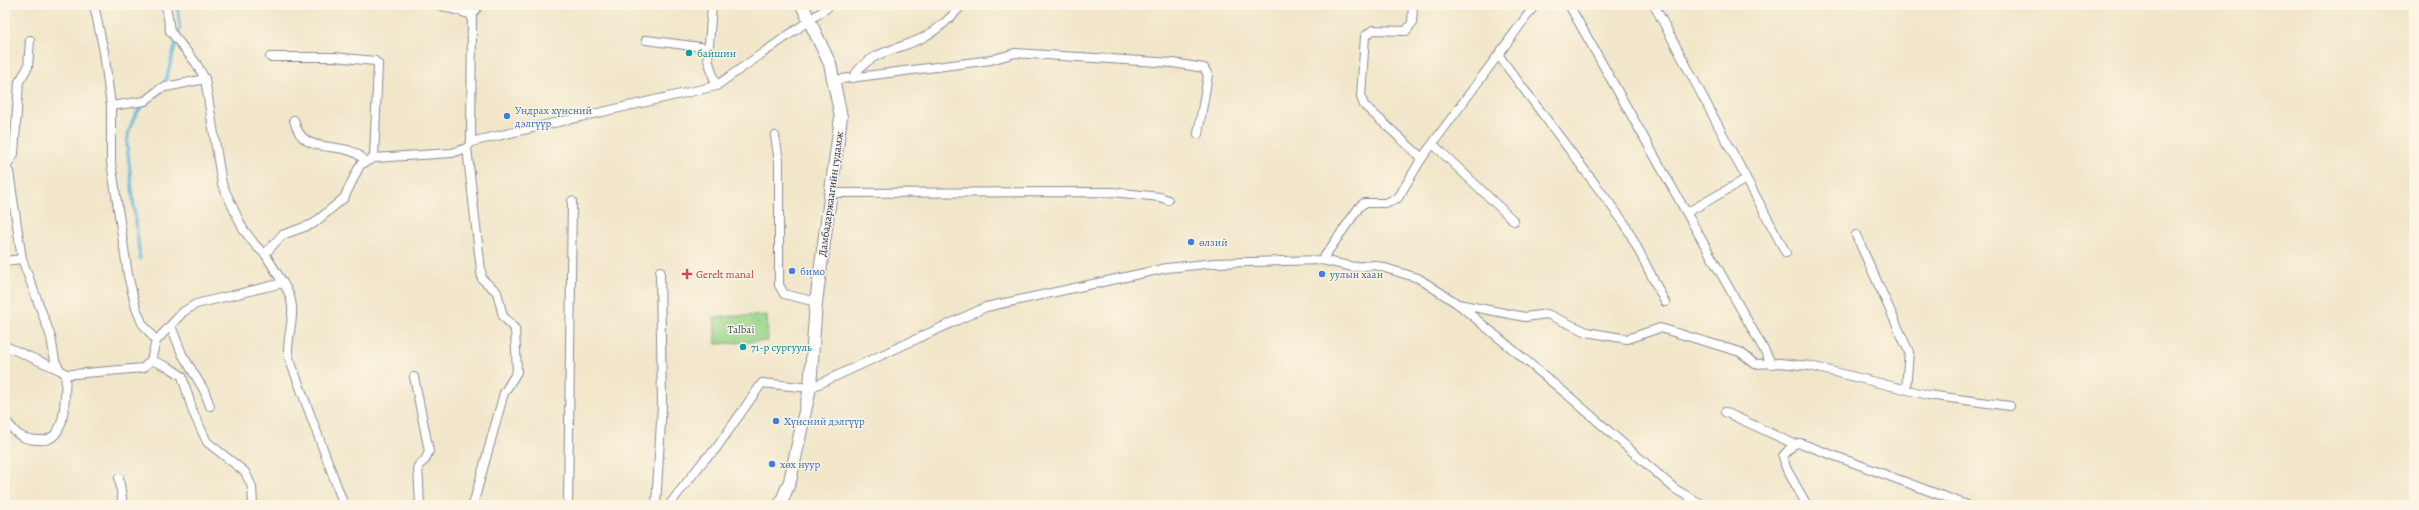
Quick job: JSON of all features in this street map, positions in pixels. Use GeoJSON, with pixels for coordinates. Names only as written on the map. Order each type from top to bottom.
{"type":"FeatureCollection","features":[{"type":"Feature","properties":{"kind":"main road","name":"Дамбадаржаагийн гудамж"},"geometry":{"type":"LineString","coordinates":[[780,505],[790,480],[810,388],[816,302],[841,117],[830,64],[802,5]]}},
{"type":"Feature","properties":{"kind":"street"},"geometry":{"type":"LineString","coordinates":[[94,5],[104,52],[110,106],[111,162],[128,275],[136,308],[142,323],[156,341]]}},
{"type":"Feature","properties":{"kind":"street"},"geometry":{"type":"LineString","coordinates":[[166,5],[170,31],[196,63],[205,79],[222,184],[243,230],[256,246],[265,254],[291,295],[293,314],[287,341],[288,355],[344,505]]}},
{"type":"Feature","properties":{"kind":"street"},"geometry":{"type":"LineString","coordinates":[[440,5],[472,15]]}},
{"type":"Feature","properties":{"kind":"street"},"geometry":{"type":"LineString","coordinates":[[473,505],[504,393],[517,372],[515,329],[503,316],[497,292],[482,279],[469,145],[472,15],[479,5]]}},
{"type":"Feature","properties":{"kind":"street"},"geometry":{"type":"LineString","coordinates":[[712,5],[708,59],[716,86]]}},
{"type":"Feature","properties":{"kind":"street"},"geometry":{"type":"LineString","coordinates":[[265,254],[282,235],[312,224],[344,198],[360,165],[364,161],[374,158],[452,153],[469,145],[716,86],[827,8],[828,5]]}},
{"type":"Feature","properties":{"kind":"street"},"geometry":{"type":"LineString","coordinates":[[853,78],[867,60],[924,37],[946,22],[962,5]]}},
{"type":"Feature","properties":{"kind":"street"},"geometry":{"type":"LineString","coordinates":[[1413,5],[1412,23],[1406,31],[1373,30],[1365,36],[1361,97],[1364,105],[1422,158]]}},
{"type":"Feature","properties":{"kind":"street"},"geometry":{"type":"LineString","coordinates":[[1322,260],[1360,206],[1369,202],[1385,203],[1398,198],[1422,158],[1499,56],[1535,5]]}},
{"type":"Feature","properties":{"kind":"street"},"geometry":{"type":"LineString","coordinates":[[1569,5],[1688,212],[1772,364]]}},
{"type":"Feature","properties":{"kind":"street"},"geometry":{"type":"LineString","coordinates":[[1654,5],[1786,253]]}},
{"type":"Feature","properties":{"kind":"street"},"geometry":{"type":"LineString","coordinates":[[5,431],[26,439],[43,441],[48,440],[57,434],[62,422],[63,372],[56,361],[46,322],[22,259],[9,172],[5,167],[14,154],[19,82],[28,67],[30,40]]}},
{"type":"Feature","properties":{"kind":"street"},"geometry":{"type":"LineString","coordinates":[[646,40],[708,48]]}},
{"type":"Feature","properties":{"kind":"street"},"geometry":{"type":"LineString","coordinates":[[834,80],[991,60],[1015,54],[1173,63],[1204,68],[1208,75],[1198,134]]}},
{"type":"Feature","properties":{"kind":"street"},"geometry":{"type":"LineString","coordinates":[[270,56],[334,57],[375,61],[378,64],[374,158]]}},
{"type":"Feature","properties":{"kind":"street"},"geometry":{"type":"LineString","coordinates":[[1499,56],[1625,224],[1665,302]]}},
{"type":"Feature","properties":{"kind":"street"},"geometry":{"type":"LineString","coordinates":[[110,106],[145,101],[161,88],[205,79]]}},
{"type":"Feature","properties":{"kind":"street"},"geometry":{"type":"LineString","coordinates":[[294,120],[300,136],[307,142],[355,153],[364,161]]}},
{"type":"Feature","properties":{"kind":"street"},"geometry":{"type":"LineString","coordinates":[[775,136],[779,161],[779,285],[784,294],[816,302]]}},
{"type":"Feature","properties":{"kind":"street"},"geometry":{"type":"LineString","coordinates":[[1433,144],[1514,221]]}},
{"type":"Feature","properties":{"kind":"street"},"geometry":{"type":"LineString","coordinates":[[1688,212],[1746,179]]}},
{"type":"Feature","properties":{"kind":"street"},"geometry":{"type":"LineString","coordinates":[[830,193],[1112,192],[1160,196],[1168,200]]}},
{"type":"Feature","properties":{"kind":"street"},"geometry":{"type":"LineString","coordinates":[[568,505],[572,201]]}},
{"type":"Feature","properties":{"kind":"street"},"geometry":{"type":"LineString","coordinates":[[1856,236],[1909,352],[1906,389]]}},
{"type":"Feature","properties":{"kind":"street"},"geometry":{"type":"LineString","coordinates":[[5,261],[22,259]]}},
{"type":"Feature","properties":{"kind":"street"},"geometry":{"type":"LineString","coordinates":[[669,505],[705,459],[714,450],[762,383],[810,388],[986,306],[1167,268],[1215,263],[1322,260],[1353,267],[1375,265],[1418,278],[1458,304],[1570,397],[1675,489],[1703,505]]}},
{"type":"Feature","properties":{"kind":"street"},"geometry":{"type":"LineString","coordinates":[[656,505],[662,405],[660,271]]}},
{"type":"Feature","properties":{"kind":"street"},"geometry":{"type":"LineString","coordinates":[[5,346],[63,372],[143,368],[151,360],[156,341],[172,326],[183,312],[196,304],[283,284]]}},
{"type":"Feature","properties":{"kind":"street"},"geometry":{"type":"LineString","coordinates":[[1458,304],[1525,317],[1547,314],[1587,332],[1627,339],[1660,328],[1740,352],[1755,364],[1778,363],[1810,366],[1928,395],[2010,406]]}},
{"type":"Feature","properties":{"kind":"street"},"geometry":{"type":"LineString","coordinates":[[172,326],[182,354],[204,390],[210,406]]}},
{"type":"Feature","properties":{"kind":"street"},"geometry":{"type":"LineString","coordinates":[[151,360],[170,368],[182,376],[193,412],[207,442],[245,472],[252,487],[253,505]]}},
{"type":"Feature","properties":{"kind":"street"},"geometry":{"type":"LineString","coordinates":[[414,377],[429,451],[425,460],[418,466],[420,505]]}},
{"type":"Feature","properties":{"kind":"street"},"geometry":{"type":"LineString","coordinates":[[1725,412],[1794,444],[1800,443],[1967,505]]}},
{"type":"Feature","properties":{"kind":"street"},"geometry":{"type":"LineString","coordinates":[[5,421],[18,435]]}},
{"type":"Feature","properties":{"kind":"street"},"geometry":{"type":"LineString","coordinates":[[1794,444],[1783,456],[1786,468],[1807,505]]}},
{"type":"Feature","properties":{"kind":"street"},"geometry":{"type":"LineString","coordinates":[[118,478],[123,505]]}},
{"type":"Feature","properties":{"kind":"green space","name":"Talbai"},"geometry":{"type":"Polygon","coordinates":[[[767,315],[768,341],[716,344],[714,317],[767,315]]]}},
{"type":"Feature","properties":{"kind":"waterway"},"geometry":{"type":"LineString","coordinates":[[177,5],[180,27],[178,37]]}},
{"type":"Feature","properties":{"kind":"waterway"},"geometry":{"type":"LineString","coordinates":[[161,85],[166,80],[176,42]]}},
{"type":"Feature","properties":{"kind":"waterway"},"geometry":{"type":"LineString","coordinates":[[140,259],[127,145],[132,122],[137,112],[145,103]]}},
{"type":"Feature","properties":{"kind":"place","name":"байшин"},"geometry":{"type":"Point","coordinates":[689,53]}},
{"type":"Feature","properties":{"kind":"place","name":"Ундрах хүнсний дэлгүүр"},"geometry":{"type":"Point","coordinates":[507,116]}},
{"type":"Feature","properties":{"kind":"place","name":"өлзий"},"geometry":{"type":"Point","coordinates":[1191,242]}},
{"type":"Feature","properties":{"kind":"place","name":"бимо"},"geometry":{"type":"Point","coordinates":[792,271]}},
{"type":"Feature","properties":{"kind":"place","name":"Gerelt manal"},"geometry":{"type":"Point","coordinates":[687,274]}},
{"type":"Feature","properties":{"kind":"place","name":"уулын хаан"},"geometry":{"type":"Point","coordinates":[1322,274]}},
{"type":"Feature","properties":{"kind":"place","name":"71-р сургууль"},"geometry":{"type":"Point","coordinates":[743,347]}},
{"type":"Feature","properties":{"kind":"place","name":"Хүнсний дэлгүүр"},"geometry":{"type":"Point","coordinates":[776,421]}},
{"type":"Feature","properties":{"kind":"place","name":"хөх нуур"},"geometry":{"type":"Point","coordinates":[772,464]}}]}
